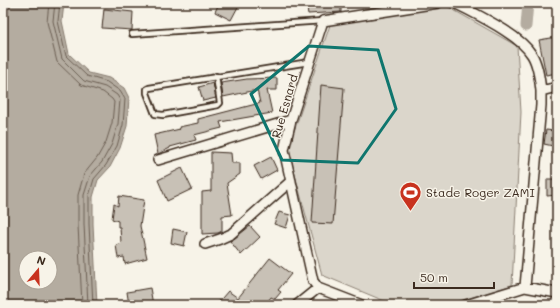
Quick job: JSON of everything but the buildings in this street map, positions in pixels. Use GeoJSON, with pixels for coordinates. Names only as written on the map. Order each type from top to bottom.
{"type":"FeatureCollection","features":[{"type":"Feature","properties":{"kind":"street"},"geometry":{"type":"LineString","coordinates":[[323,21],[438,3]]}},
{"type":"Feature","properties":{"kind":"street"},"geometry":{"type":"LineString","coordinates":[[454,3],[488,21],[524,44],[533,56],[541,91],[541,105],[525,287]]}},
{"type":"Feature","properties":{"kind":"street","name":"Rue Esnard"},"geometry":{"type":"LineString","coordinates":[[318,288],[311,275],[284,150],[291,120],[323,21]]}},
{"type":"Feature","properties":{"kind":"street"},"geometry":{"type":"LineString","coordinates":[[541,91],[557,87]]}},
{"type":"Feature","properties":{"kind":"street"},"geometry":{"type":"LineString","coordinates":[[158,160],[291,120]]}},
{"type":"Feature","properties":{"kind":"street"},"geometry":{"type":"LineString","coordinates":[[205,244],[231,234],[291,182]]}},
{"type":"Feature","properties":{"kind":"street"},"geometry":{"type":"LineString","coordinates":[[466,305],[525,287],[557,294]]}},
{"type":"Feature","properties":{"kind":"street"},"geometry":{"type":"LineString","coordinates":[[297,305],[318,288],[362,305]]}},
{"type":"Feature","properties":{"kind":"lane"},"geometry":{"type":"LineString","coordinates":[[132,34],[323,21]]}},
{"type":"Feature","properties":{"kind":"lane"},"geometry":{"type":"LineString","coordinates":[[216,76],[220,103],[218,106],[163,115],[155,114],[147,93],[147,89],[216,76],[309,62]]}},
{"type":"Feature","properties":{"kind":"highlighted area"},"geometry":{"type":"Polygon","coordinates":[[[309,46],[378,50],[396,109],[358,163],[282,160],[251,94],[309,46]]]}},
{"type":"Feature","properties":{"kind":"shaded area","name":"Stade Roger ZAMI"},"geometry":{"type":"Polygon","coordinates":[[[443,4],[517,46],[521,112],[512,285],[446,305],[394,305],[322,275],[288,149],[331,22],[443,4]]]}},
{"type":"Feature","properties":{"kind":"water"},"geometry":{"type":"Polygon","coordinates":[[[3,3],[64,3],[62,21],[69,54],[89,73],[109,78],[124,88],[129,98],[127,126],[120,148],[110,167],[98,180],[93,197],[97,305],[3,305],[3,3]]]}},
{"type":"Feature","properties":{"kind":"waterway"},"geometry":{"type":"LineString","coordinates":[[526,26],[528,3]]}},
{"type":"Feature","properties":{"kind":"place","name":"Stade Roger ZAMI"},"geometry":{"type":"Point","coordinates":[410,212]}}]}
